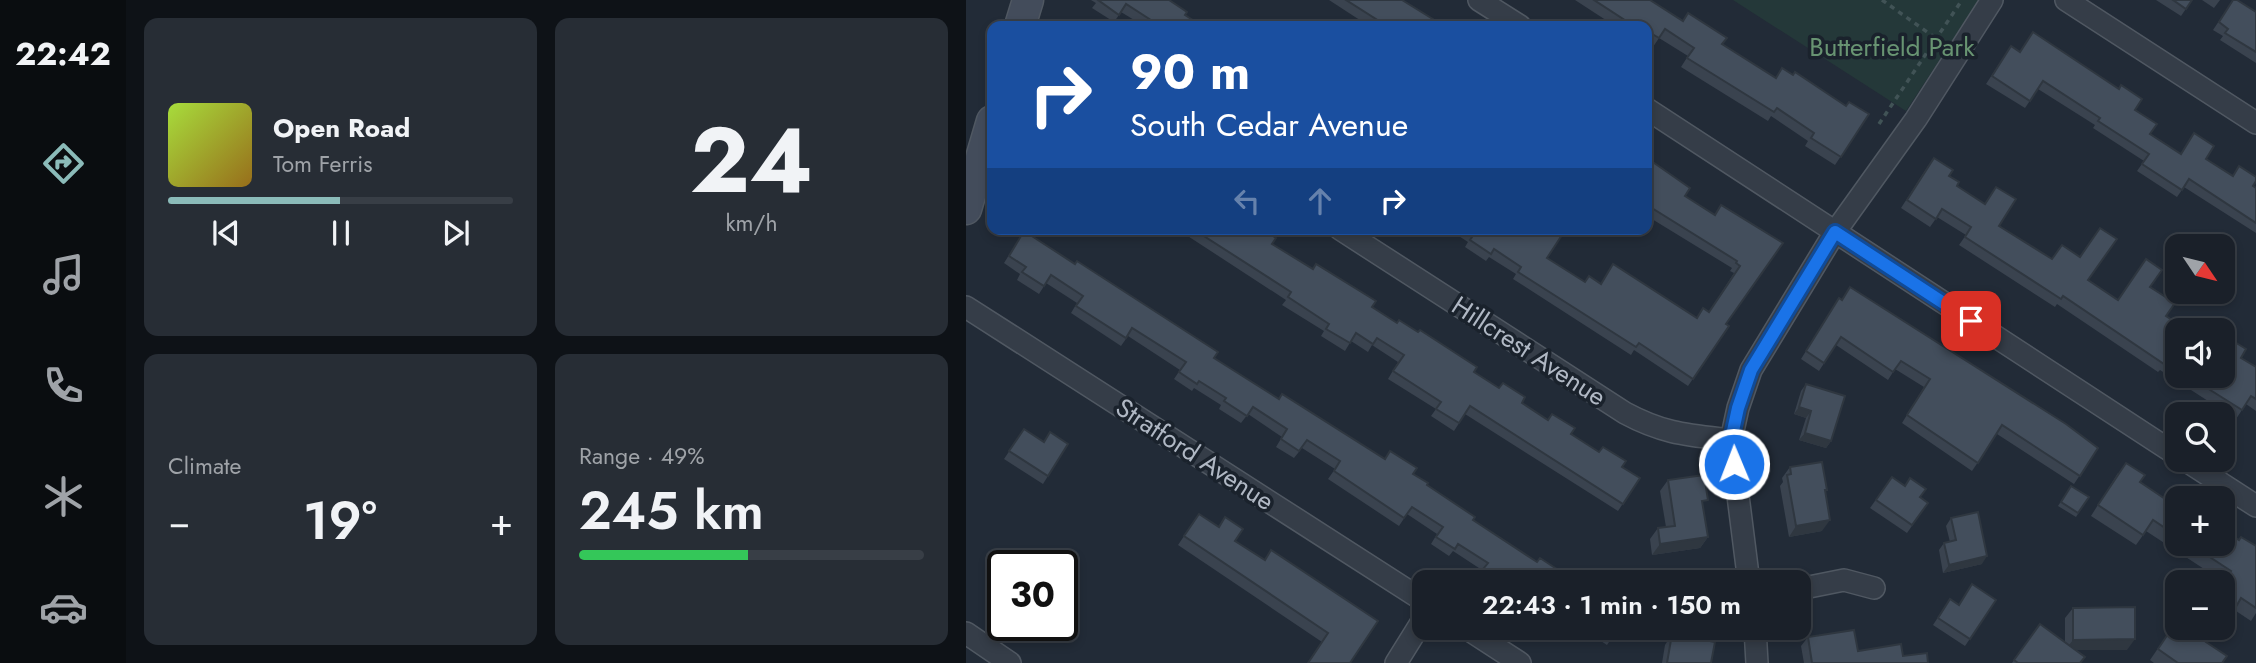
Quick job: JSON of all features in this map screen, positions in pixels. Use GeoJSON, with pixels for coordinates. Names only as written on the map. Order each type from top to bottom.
{"type":"FeatureCollection","features":[{"type":"Feature","properties":{"kind":"main road"},"geometry":{"type":"LineString","coordinates":[[966,209],[987,138]]}},
{"type":"Feature","properties":{"kind":"street"},"geometry":{"type":"LineString","coordinates":[[1479,0],[1512,21]]}},
{"type":"Feature","properties":{"kind":"street"},"geometry":{"type":"LineString","coordinates":[[1747,570],[1731,440],[1740,399],[1751,370],[1835,232],[1916,119],[1992,0]]}},
{"type":"Feature","properties":{"kind":"street"},"geometry":{"type":"LineString","coordinates":[[2066,0],[2256,123]]}},
{"type":"Feature","properties":{"kind":"street"},"geometry":{"type":"LineString","coordinates":[[1652,112],[2165,447]]}},
{"type":"Feature","properties":{"kind":"street","name":"Hillcrest Avenue"},"geometry":{"type":"LineString","coordinates":[[1349,235],[1650,426],[1688,435],[1731,440]]}},
{"type":"Feature","properties":{"kind":"street","name":"Stratford Avenue"},"geometry":{"type":"LineString","coordinates":[[966,307],[1412,593]]}},
{"type":"Feature","properties":{"kind":"street"},"geometry":{"type":"LineString","coordinates":[[2204,472],[2256,506]]}},
{"type":"Feature","properties":{"kind":"street"},"geometry":{"type":"LineString","coordinates":[[1811,587],[1844,580],[1874,588]]}},
{"type":"Feature","properties":{"kind":"street"},"geometry":{"type":"LineString","coordinates":[[966,633],[1010,663]]}},
{"type":"Feature","properties":{"kind":"street"},"geometry":{"type":"LineString","coordinates":[[1396,663],[1412,637]]}},
{"type":"Feature","properties":{"kind":"street"},"geometry":{"type":"LineString","coordinates":[[1485,640],[1520,663]]}},
{"type":"Feature","properties":{"kind":"street"},"geometry":{"type":"LineString","coordinates":[[1756,640],[1758,663]]}},
{"type":"Feature","properties":{"kind":"path"},"geometry":{"type":"LineString","coordinates":[[1882,0],[1937,39]]}},
{"type":"Feature","properties":{"kind":"path"},"geometry":{"type":"LineString","coordinates":[[1879,124],[1962,0]]}},
{"type":"Feature","properties":{"kind":"green space","name":"Butterfield Park"},"geometry":{"type":"Polygon","coordinates":[[[1733,0],[1979,0],[1906,111],[1733,0]]]}},
{"type":"Feature","properties":{"kind":"building"},"geometry":{"type":"Polygon","coordinates":[[[1098,0],[1169,0],[1187,12],[1185,15],[1194,21],[1152,21],[1126,4],[1119,15],[1098,0]]]}},
{"type":"Feature","properties":{"kind":"building"},"geometry":{"type":"Polygon","coordinates":[[[1346,0],[1402,0],[1436,21],[1379,21],[1346,0]]]}},
{"type":"Feature","properties":{"kind":"building"},"geometry":{"type":"Polygon","coordinates":[[[1594,0],[1650,0],[1683,21],[1688,13],[1727,38],[1722,44],[1776,78],[1782,68],[1793,75],[1795,72],[1846,106],[1849,102],[1869,114],[1841,157],[1811,138],[1814,133],[1777,108],[1774,112],[1687,58],[1694,48],[1665,29],[1659,38],[1652,34],[1652,21],[1626,21],[1594,0]]]}},
{"type":"Feature","properties":{"kind":"building"},"geometry":{"type":"Polygon","coordinates":[[[2173,0],[2192,0],[2186,9],[2173,0]]]}},
{"type":"Feature","properties":{"kind":"building"},"geometry":{"type":"Polygon","coordinates":[[[2233,0],[2256,12],[2256,52],[2225,33],[2228,29],[2219,22],[2233,0]]]}},
{"type":"Feature","properties":{"kind":"building"},"geometry":{"type":"Polygon","coordinates":[[[2033,32],[2119,89],[2121,85],[2142,99],[2135,110],[2157,124],[2150,134],[2181,154],[2194,133],[2214,146],[2206,159],[2233,176],[2239,166],[2256,177],[2253,186],[2256,188],[2256,223],[2189,179],[2182,190],[2142,164],[2149,154],[2043,81],[2030,101],[1992,76],[2011,46],[2020,52],[2033,32]]]}},
{"type":"Feature","properties":{"kind":"building"},"geometry":{"type":"Polygon","coordinates":[[[1934,158],[1953,170],[1949,176],[1959,182],[1957,186],[1985,204],[1996,187],[2016,199],[1999,226],[2052,259],[2062,245],[2080,257],[2100,228],[2117,239],[2088,280],[2118,300],[2146,259],[2162,270],[2150,287],[2165,297],[2165,304],[2174,304],[2166,316],[2169,318],[2165,318],[2164,364],[2063,296],[2061,299],[1965,237],[1971,227],[1942,209],[1936,219],[1907,200],[1934,158]]]}},
{"type":"Feature","properties":{"kind":"building"},"geometry":{"type":"Polygon","coordinates":[[[1652,161],[1690,188],[1685,196],[1715,215],[1721,205],[1783,243],[1726,324],[1729,326],[1693,379],[1639,343],[1636,347],[1518,272],[1521,267],[1494,249],[1491,254],[1470,240],[1473,235],[1562,235],[1547,258],[1585,282],[1589,276],[1601,284],[1613,264],[1697,318],[1703,308],[1709,312],[1740,266],[1737,261],[1652,208],[1652,161]]]}},
{"type":"Feature","properties":{"kind":"building"},"geometry":{"type":"Polygon","coordinates":[[[1022,235],[1030,235],[1075,264],[1077,261],[1218,352],[1214,358],[1279,399],[1282,394],[1385,459],[1390,451],[1417,468],[1413,474],[1475,517],[1473,520],[1537,562],[1540,558],[1558,570],[1487,570],[1484,568],[1488,563],[1458,544],[1455,549],[1436,537],[1443,527],[1412,507],[1404,518],[1334,471],[1340,461],[1307,440],[1299,451],[1281,439],[1287,429],[1253,407],[1247,416],[1224,401],[1226,398],[1179,372],[1186,362],[1132,328],[1126,338],[1076,306],[1083,296],[1051,275],[1044,286],[1022,272],[1026,267],[1009,256],[1022,235]]]}},
{"type":"Feature","properties":{"kind":"building"},"geometry":{"type":"Polygon","coordinates":[[[1202,235],[1271,235],[1276,238],[1272,244],[1313,269],[1316,264],[1376,301],[1372,307],[1397,323],[1399,320],[1418,332],[1420,330],[1477,367],[1474,372],[1499,388],[1503,383],[1525,397],[1522,403],[1548,420],[1552,414],[1575,428],[1571,434],[1599,452],[1603,447],[1626,461],[1622,467],[1640,478],[1623,504],[1470,406],[1459,423],[1436,409],[1441,402],[1393,371],[1404,355],[1377,338],[1373,344],[1356,333],[1350,343],[1326,329],[1329,324],[1288,297],[1291,292],[1202,235]]]}},
{"type":"Feature","properties":{"kind":"building"},"geometry":{"type":"Polygon","coordinates":[[[1850,287],[2066,424],[2098,448],[2080,476],[2002,425],[1978,463],[1907,415],[1930,379],[1901,361],[1893,372],[1841,337],[1824,363],[1806,351],[1839,298],[1842,300],[1850,287]]]}},
{"type":"Feature","properties":{"kind":"building"},"geometry":{"type":"Polygon","coordinates":[[[2235,342],[2246,349],[2241,358],[2256,367],[2256,399],[2251,396],[2242,410],[2235,406],[2235,402],[2229,402],[2207,388],[2235,388],[2235,342]]]}},
{"type":"Feature","properties":{"kind":"building"},"geometry":{"type":"Polygon","coordinates":[[[1806,384],[1845,396],[1831,441],[1805,433],[1811,411],[1799,407],[1806,384]]]}},
{"type":"Feature","properties":{"kind":"building"},"geometry":{"type":"Polygon","coordinates":[[[1024,429],[1044,442],[1050,432],[1068,444],[1048,476],[1009,451],[1024,429]]]}},
{"type":"Feature","properties":{"kind":"building"},"geometry":{"type":"Polygon","coordinates":[[[1822,462],[1830,520],[1796,526],[1787,475],[1791,474],[1790,467],[1822,462]]]}},
{"type":"Feature","properties":{"kind":"building"},"geometry":{"type":"Polygon","coordinates":[[[2126,463],[2145,475],[2140,482],[2165,499],[2165,528],[2153,520],[2143,535],[2098,505],[2126,463]]]}},
{"type":"Feature","properties":{"kind":"building"},"geometry":{"type":"Polygon","coordinates":[[[1704,475],[1708,500],[1702,501],[1708,537],[1660,544],[1658,528],[1675,526],[1668,480],[1704,475]]]}},
{"type":"Feature","properties":{"kind":"building"},"geometry":{"type":"Polygon","coordinates":[[[1892,477],[1905,486],[1910,478],[1926,489],[1920,497],[1928,503],[1912,525],[1876,500],[1892,477]]]}},
{"type":"Feature","properties":{"kind":"building"},"geometry":{"type":"Polygon","coordinates":[[[2071,486],[2089,497],[2078,513],[2061,502],[2071,486]]]}},
{"type":"Feature","properties":{"kind":"building"},"geometry":{"type":"Polygon","coordinates":[[[1978,512],[1987,556],[1949,565],[1944,543],[1956,540],[1951,518],[1978,512]]]}},
{"type":"Feature","properties":{"kind":"building"},"geometry":{"type":"Polygon","coordinates":[[[1199,514],[1219,527],[1225,517],[1243,529],[1235,541],[1265,560],[1271,550],[1378,621],[1350,663],[1308,663],[1328,633],[1184,536],[1199,514]]]}},
{"type":"Feature","properties":{"kind":"building"},"geometry":{"type":"Polygon","coordinates":[[[2235,537],[2239,540],[2241,537],[2256,546],[2256,608],[2241,598],[2237,605],[2235,604],[2235,570],[2229,570],[2208,556],[2235,556],[2235,537]]]}},
{"type":"Feature","properties":{"kind":"building"},"geometry":{"type":"Polygon","coordinates":[[[1972,584],[1996,600],[1970,639],[1938,618],[1950,599],[1959,605],[1972,584]]]}},
{"type":"Feature","properties":{"kind":"building"},"geometry":{"type":"Polygon","coordinates":[[[2135,607],[2135,639],[2073,640],[2073,608],[2135,607]]]}},
{"type":"Feature","properties":{"kind":"building"},"geometry":{"type":"Polygon","coordinates":[[[2040,624],[2085,657],[2080,663],[2018,663],[2014,660],[2040,624]]]}},
{"type":"Feature","properties":{"kind":"building"},"geometry":{"type":"Polygon","coordinates":[[[1854,630],[1858,651],[1901,644],[1903,656],[1927,653],[1928,663],[1812,663],[1808,640],[1811,637],[1854,630]]]}},
{"type":"Feature","properties":{"kind":"building"},"geometry":{"type":"Polygon","coordinates":[[[2165,638],[2207,640],[2206,642],[2227,656],[2222,663],[2178,663],[2158,649],[2165,638]]]}},
{"type":"Feature","properties":{"kind":"building"},"geometry":{"type":"Polygon","coordinates":[[[1671,640],[1715,642],[1711,663],[1667,663],[1671,640]]]}},
{"type":"Feature","properties":{"kind":"route"},"geometry":{"type":"LineString","coordinates":[[1734,464],[1731,440],[1743,390],[1751,370],[1835,232],[1971,321]]}}]}
